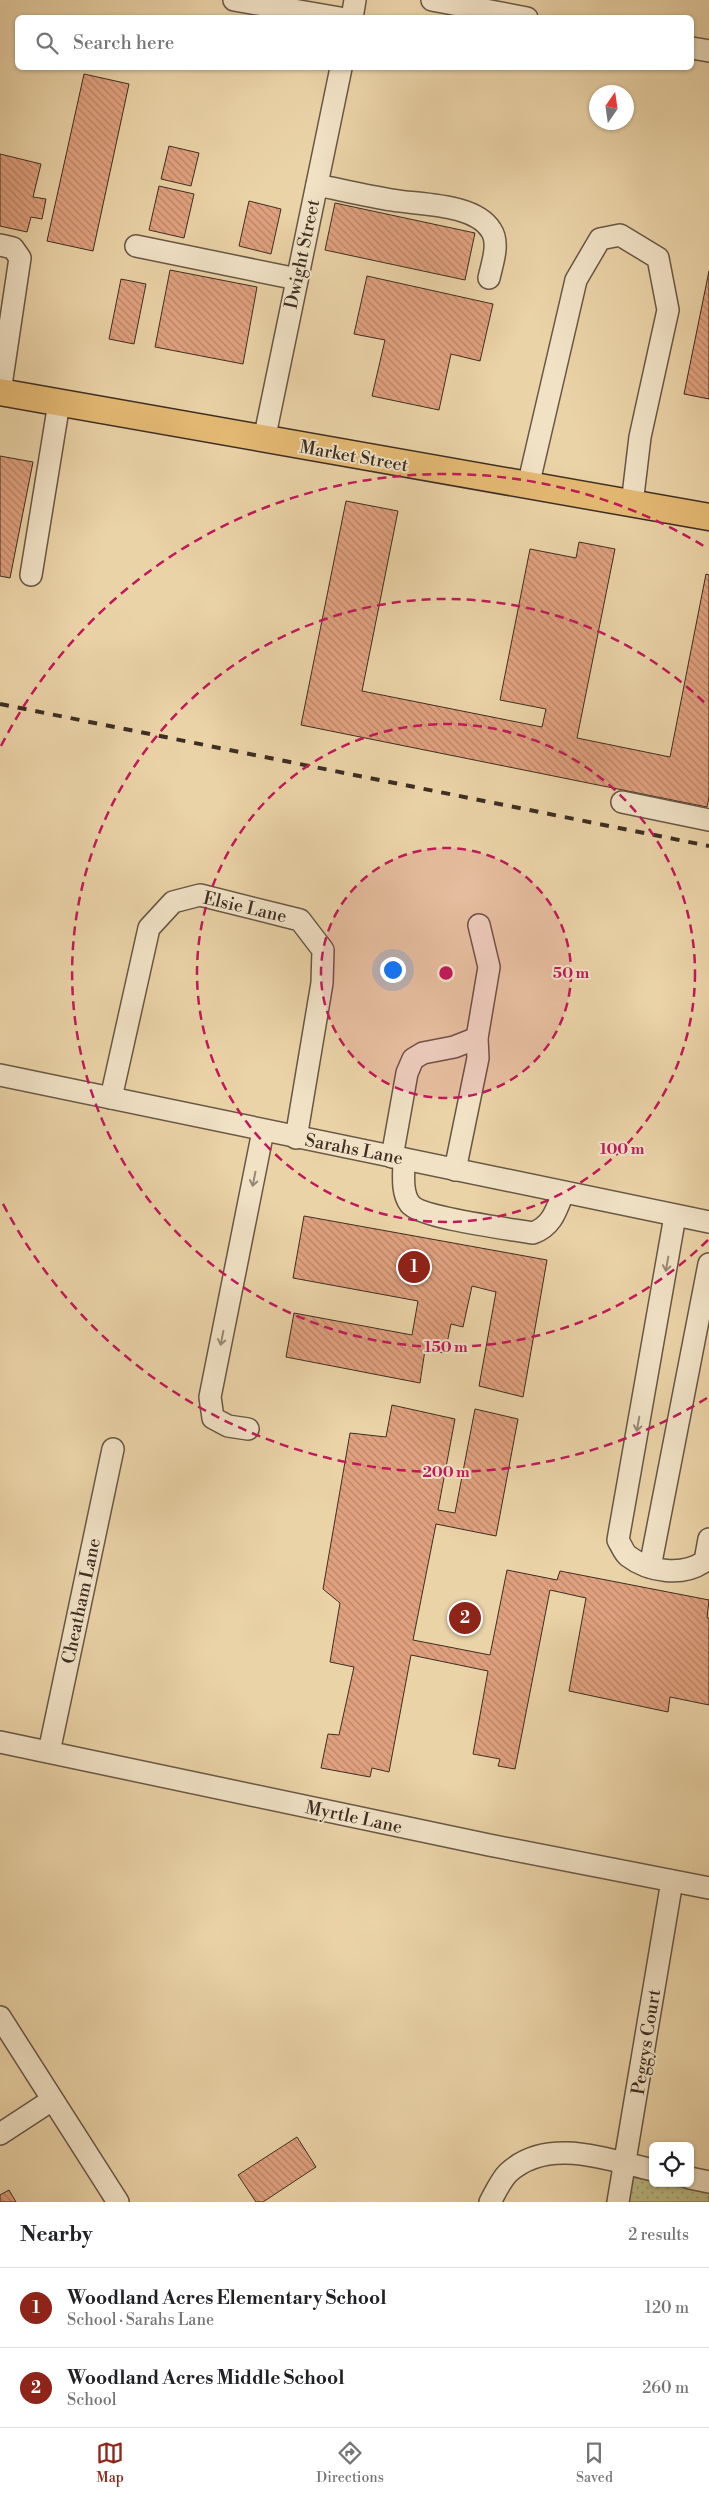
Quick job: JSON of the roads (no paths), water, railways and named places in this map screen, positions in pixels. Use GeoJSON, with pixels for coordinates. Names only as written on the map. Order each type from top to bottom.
{"type":"FeatureCollection","features":[{"type":"Feature","properties":{"kind":"main road","name":"Market Street"},"geometry":{"type":"LineString","coordinates":[[0,392],[709,517]]}},
{"type":"Feature","properties":{"kind":"street"},"geometry":{"type":"LineString","coordinates":[[234,0],[322,15]]}},
{"type":"Feature","properties":{"kind":"street"},"geometry":{"type":"LineString","coordinates":[[352,15],[355,0]]}},
{"type":"Feature","properties":{"kind":"street"},"geometry":{"type":"LineString","coordinates":[[432,0],[511,15]]}},
{"type":"Feature","properties":{"kind":"street"},"geometry":{"type":"LineString","coordinates":[[694,48],[709,51]]}},
{"type":"Feature","properties":{"kind":"street","name":"Dwight Street"},"geometry":{"type":"LineString","coordinates":[[264,440],[341,70]]}},
{"type":"Feature","properties":{"kind":"street"},"geometry":{"type":"LineString","coordinates":[[317,185],[394,201],[433,205],[459,211],[480,219],[491,230],[495,239],[489,278]]}},
{"type":"Feature","properties":{"kind":"street"},"geometry":{"type":"LineString","coordinates":[[528,486],[576,280],[600,239],[620,235],[658,258],[668,310],[640,437],[632,504]]}},
{"type":"Feature","properties":{"kind":"street"},"geometry":{"type":"LineString","coordinates":[[0,245],[13,248],[20,258],[0,392]]}},
{"type":"Feature","properties":{"kind":"street"},"geometry":{"type":"LineString","coordinates":[[136,246],[297,279]]}},
{"type":"Feature","properties":{"kind":"street"},"geometry":{"type":"LineString","coordinates":[[31,575],[59,403]]}},
{"type":"Feature","properties":{"kind":"street"},"geometry":{"type":"LineString","coordinates":[[622,802],[709,820]]}},
{"type":"Feature","properties":{"kind":"street","name":"Elsie Lane"},"geometry":{"type":"LineString","coordinates":[[112,1098],[149,928],[173,902],[200,894],[300,920],[323,950],[322,983],[296,1138]]}},
{"type":"Feature","properties":{"kind":"street"},"geometry":{"type":"LineString","coordinates":[[455,1170],[478,1058],[477,1038],[489,967],[478,925]]}},
{"type":"Feature","properties":{"kind":"street"},"geometry":{"type":"LineString","coordinates":[[477,1038],[454,1046],[423,1053],[413,1059],[408,1073],[398,1158],[406,1196],[410,1205],[428,1214],[533,1233],[543,1229],[553,1219],[564,1193]]}},
{"type":"Feature","properties":{"kind":"street","name":"Sarahs Lane"},"geometry":{"type":"LineString","coordinates":[[0,1075],[296,1138],[709,1222]]}},
{"type":"Feature","properties":{"kind":"street"},"geometry":{"type":"LineString","coordinates":[[248,1430],[228,1426],[213,1418],[210,1397],[263,1131]]}},
{"type":"Feature","properties":{"kind":"street"},"geometry":{"type":"LineString","coordinates":[[675,1216],[618,1540],[627,1555],[650,1568],[678,1571],[694,1569],[705,1561],[709,1539]]}},
{"type":"Feature","properties":{"kind":"street"},"geometry":{"type":"LineString","coordinates":[[650,1568],[709,1264]]}},
{"type":"Feature","properties":{"kind":"street","name":"Cheatham Lane"},"geometry":{"type":"LineString","coordinates":[[49,1752],[113,1449]]}},
{"type":"Feature","properties":{"kind":"street","name":"Myrtle Lane"},"geometry":{"type":"LineString","coordinates":[[0,1742],[709,1888]]}},
{"type":"Feature","properties":{"kind":"street","name":"Peggys Court"},"geometry":{"type":"LineString","coordinates":[[618,2202],[672,1881]]}},
{"type":"Feature","properties":{"kind":"street"},"geometry":{"type":"LineString","coordinates":[[0,2017],[118,2202]]}},
{"type":"Feature","properties":{"kind":"street"},"geometry":{"type":"LineString","coordinates":[[0,2134],[52,2100]]}},
{"type":"Feature","properties":{"kind":"street"},"geometry":{"type":"LineString","coordinates":[[490,2202],[508,2173],[536,2156],[566,2152],[649,2169]]}},
{"type":"Feature","properties":{"kind":"street"},"geometry":{"type":"LineString","coordinates":[[694,2179],[709,2182]]}},
{"type":"Feature","properties":{"kind":"railway"},"geometry":{"type":"LineString","coordinates":[[0,704],[709,846]]}},
{"type":"Feature","properties":{"kind":"place","name":"Woodland Acres Elementary School"},"geometry":{"type":"Point","coordinates":[414,1267]}},
{"type":"Feature","properties":{"kind":"place","name":"Woodland Acres Middle School"},"geometry":{"type":"Point","coordinates":[465,1618]}}]}
